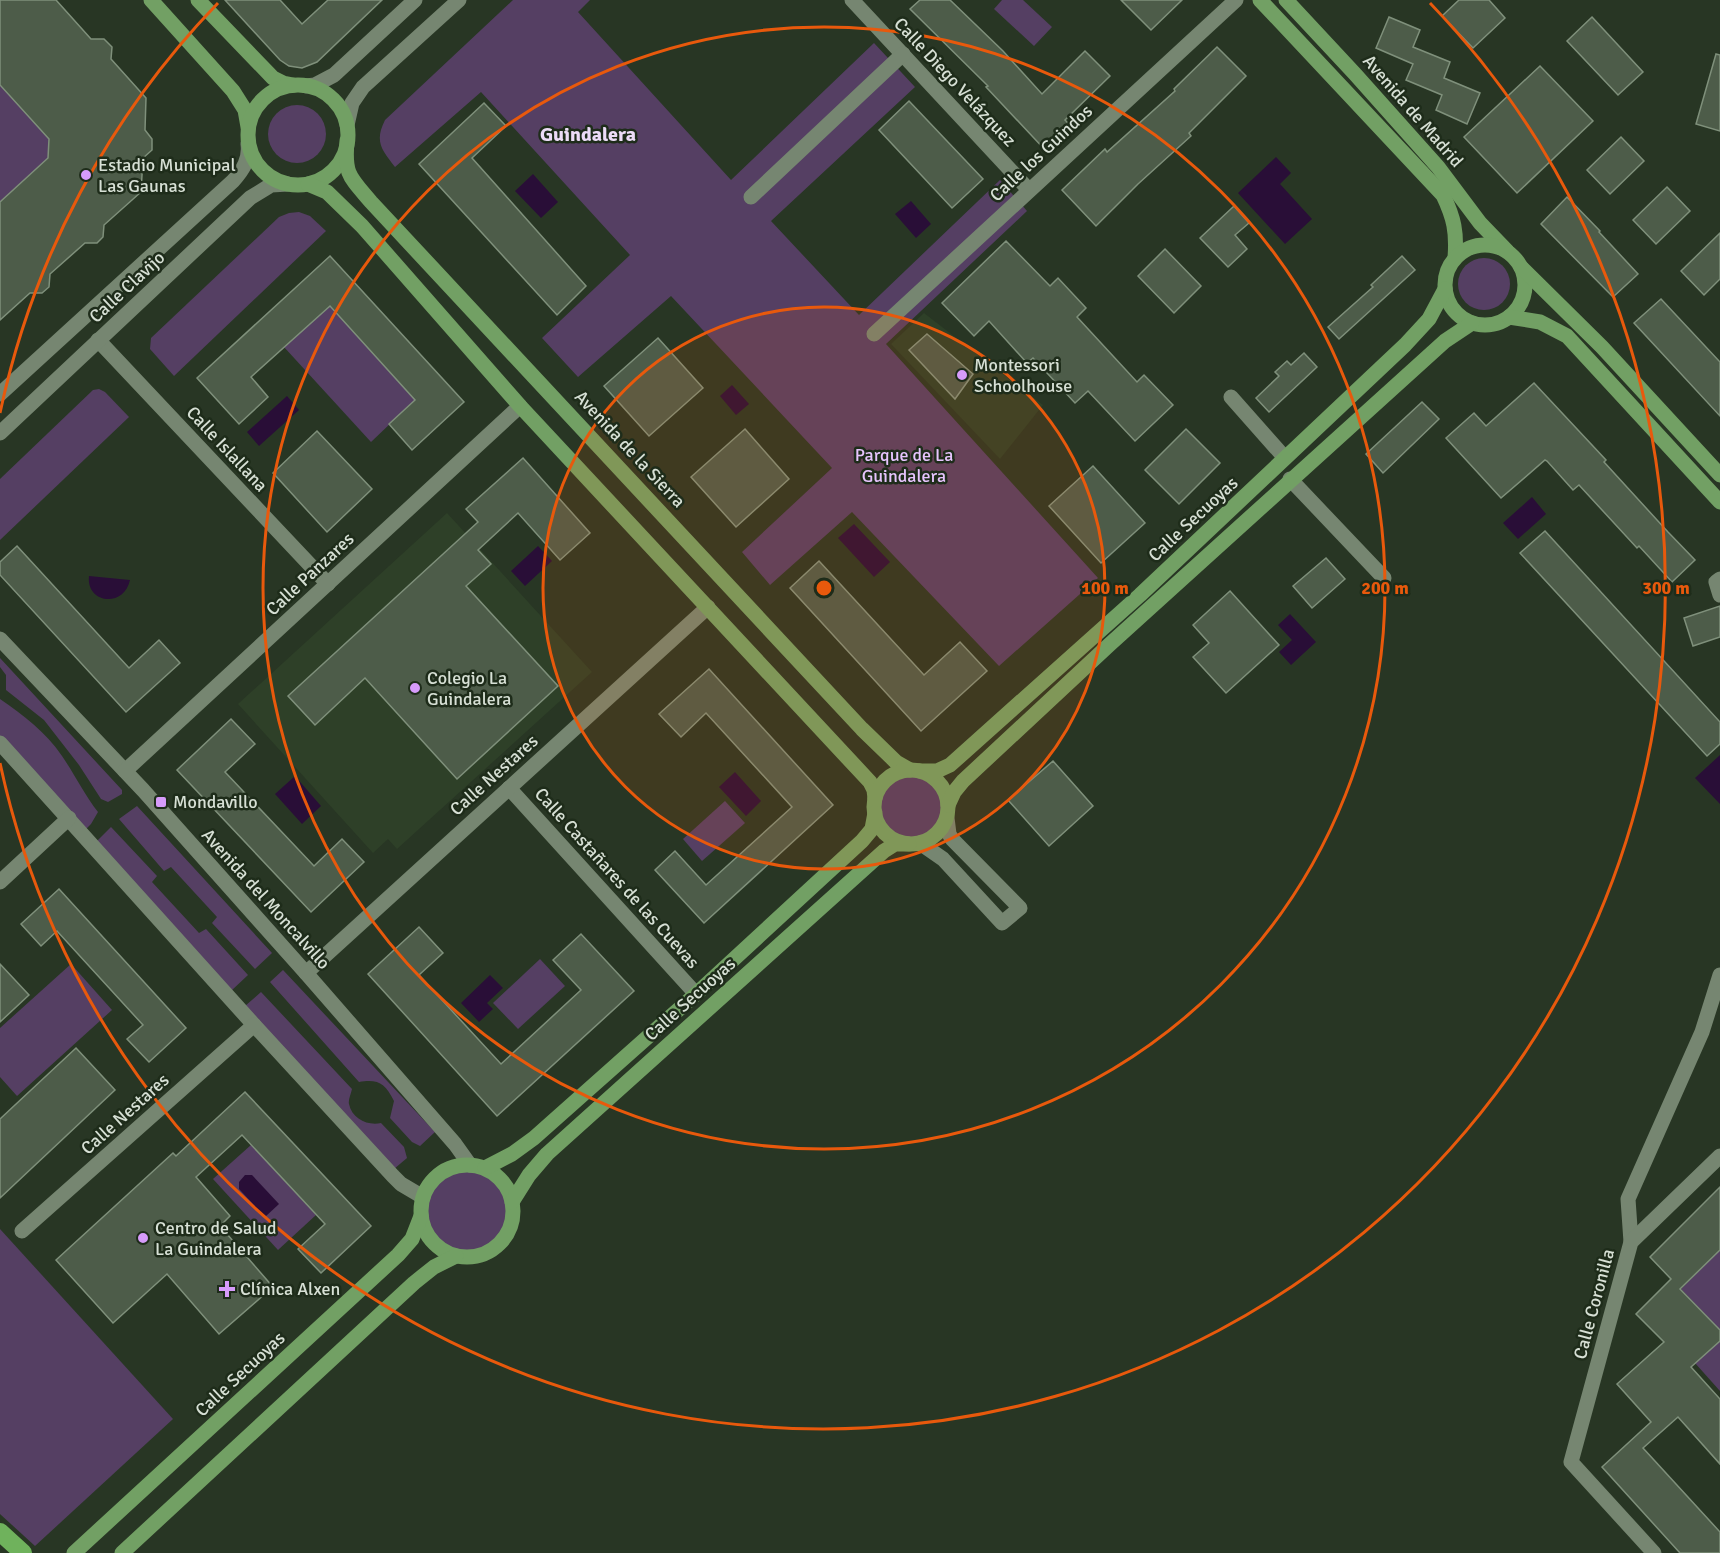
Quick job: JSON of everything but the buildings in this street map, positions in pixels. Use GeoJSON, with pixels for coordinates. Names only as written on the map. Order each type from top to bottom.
{"type":"FeatureCollection","features":[{"type":"Feature","properties":{"kind":"highway"},"geometry":{"type":"LineString","coordinates":[[0,1532],[23,1553]]}},
{"type":"Feature","properties":{"kind":"main road"},"geometry":{"type":"LineString","coordinates":[[151,0],[233,91],[245,110],[253,158],[262,170],[274,179],[288,184],[308,184],[327,192],[362,226],[520,406],[870,782],[874,790],[875,806],[879,825],[886,834],[896,841],[914,844],[936,834],[947,812],[946,793],[940,783],[930,775],[915,770],[898,772],[888,778],[880,787],[875,806]]}},
{"type":"Feature","properties":{"kind":"main road"},"geometry":{"type":"LineString","coordinates":[[198,0],[273,78],[284,83],[320,91],[333,99],[342,111],[347,133],[343,156],[334,169],[308,184]]}},
{"type":"Feature","properties":{"kind":"main road","name":"Avenida de Madrid"},"geometry":{"type":"LineString","coordinates":[[1260,0],[1443,195],[1453,217],[1456,238],[1455,258]]}},
{"type":"Feature","properties":{"kind":"main road","name":"Avenida de Madrid"},"geometry":{"type":"LineString","coordinates":[[1286,0],[1430,158],[1480,223],[1507,251]]}},
{"type":"Feature","properties":{"kind":"main road"},"geometry":{"type":"LineString","coordinates":[[248,137],[251,116],[259,104],[275,91],[301,85]]}},
{"type":"Feature","properties":{"kind":"main road","name":"Avenida de la Sierra"},"geometry":{"type":"LineString","coordinates":[[347,133],[346,169],[371,202],[862,729],[896,762],[915,770]]}},
{"type":"Feature","properties":{"kind":"main road"},"geometry":{"type":"LineString","coordinates":[[1521,267],[1524,294],[1518,307],[1509,317],[1498,323],[1485,325],[1472,323],[1462,318],[1448,300],[1445,278],[1455,258],[1464,250],[1485,244],[1507,251],[1602,347],[1720,476]]}},
{"type":"Feature","properties":{"kind":"main road","name":"Calle Secuoyas"},"geometry":{"type":"LineString","coordinates":[[915,770],[944,769],[964,754],[1140,596],[1405,345],[1429,319],[1445,289]]}},
{"type":"Feature","properties":{"kind":"main road"},"geometry":{"type":"LineString","coordinates":[[1509,317],[1540,322],[1567,336],[1720,502]]}},
{"type":"Feature","properties":{"kind":"main road","name":"Calle Secuoyas"},"geometry":{"type":"LineString","coordinates":[[947,812],[954,792],[963,781],[1290,479],[1444,341],[1472,323]]}},
{"type":"Feature","properties":{"kind":"main road","name":"Calle Secuoyas"},"geometry":{"type":"LineString","coordinates":[[478,1167],[502,1161],[534,1138],[696,994],[862,841],[872,829],[875,806]]}},
{"type":"Feature","properties":{"kind":"main road","name":"Calle Secuoyas"},"geometry":{"type":"LineString","coordinates":[[512,1202],[529,1175],[547,1154],[884,850],[895,844],[914,844]]}},
{"type":"Feature","properties":{"kind":"main road"},"geometry":{"type":"LineString","coordinates":[[455,1166],[478,1167],[497,1176],[507,1188],[512,1202],[513,1216],[502,1241],[491,1250],[478,1256],[456,1256],[443,1250],[432,1241],[424,1229],[421,1216],[423,1197],[430,1184],[441,1173],[455,1166]]}},
{"type":"Feature","properties":{"kind":"main road","name":"Calle Secuoyas"},"geometry":{"type":"LineString","coordinates":[[74,1553],[398,1255],[412,1239],[421,1216]]}},
{"type":"Feature","properties":{"kind":"main road"},"geometry":{"type":"LineString","coordinates":[[122,1553],[414,1283],[434,1267],[456,1256]]}},
{"type":"Feature","properties":{"kind":"street"},"geometry":{"type":"LineString","coordinates":[[301,85],[315,85],[334,75],[415,0]]}},
{"type":"Feature","properties":{"kind":"street"},"geometry":{"type":"LineString","coordinates":[[347,133],[352,103],[363,87],[459,0]]}},
{"type":"Feature","properties":{"kind":"street","name":"Calle Diego Velázquez"},"geometry":{"type":"LineString","coordinates":[[852,0],[1029,190]]}},
{"type":"Feature","properties":{"kind":"street","name":"Calle los Guindos"},"geometry":{"type":"LineString","coordinates":[[874,334],[1236,0]]}},
{"type":"Feature","properties":{"kind":"street"},"geometry":{"type":"LineString","coordinates":[[751,197],[903,54]]}},
{"type":"Feature","properties":{"kind":"street","name":"Calle Clavijo"},"geometry":{"type":"LineString","coordinates":[[0,394],[233,181],[248,158],[248,137]]}},
{"type":"Feature","properties":{"kind":"street","name":"Calle Clavijo"},"geometry":{"type":"LineString","coordinates":[[0,433],[250,198],[271,185],[288,184]]}},
{"type":"Feature","properties":{"kind":"street","name":"Calle Islallana"},"geometry":{"type":"LineString","coordinates":[[98,340],[328,584]]}},
{"type":"Feature","properties":{"kind":"street"},"geometry":{"type":"LineString","coordinates":[[1231,397],[1285,458]]}},
{"type":"Feature","properties":{"kind":"street","name":"Calle Panzares"},"geometry":{"type":"LineString","coordinates":[[125,771],[520,406]]}},
{"type":"Feature","properties":{"kind":"street"},"geometry":{"type":"LineString","coordinates":[[1290,479],[1384,578]]}},
{"type":"Feature","properties":{"kind":"street"},"geometry":{"type":"LineString","coordinates":[[1720,579],[1716,582],[1720,595]]}},
{"type":"Feature","properties":{"kind":"street","name":"Calle Nestares"},"geometry":{"type":"LineString","coordinates":[[306,973],[708,607]]}},
{"type":"Feature","properties":{"kind":"street","name":"Avenida del Moncalvillo"},"geometry":{"type":"LineString","coordinates":[[0,639],[125,771],[455,1144],[478,1167]]}},
{"type":"Feature","properties":{"kind":"street"},"geometry":{"type":"LineString","coordinates":[[0,743],[401,1184],[423,1197]]}},
{"type":"Feature","properties":{"kind":"street","name":"Calle Castañares de las Cuevas"},"geometry":{"type":"LineString","coordinates":[[509,788],[696,994]]}},
{"type":"Feature","properties":{"kind":"street"},"geometry":{"type":"LineString","coordinates":[[914,844],[943,859],[1002,923],[1020,908],[952,839],[947,827],[947,812]]}},
{"type":"Feature","properties":{"kind":"street"},"geometry":{"type":"LineString","coordinates":[[0,882],[69,818]]}},
{"type":"Feature","properties":{"kind":"street"},"geometry":{"type":"LineString","coordinates":[[1631,1242],[1628,1199],[1702,1032],[1720,975]]}},
{"type":"Feature","properties":{"kind":"street","name":"Calle Nestares"},"geometry":{"type":"LineString","coordinates":[[22,1231],[254,1025]]}},
{"type":"Feature","properties":{"kind":"street","name":"Calle Coronilla"},"geometry":{"type":"LineString","coordinates":[[1654,1553],[1571,1462],[1631,1242],[1720,1156]]}},
{"type":"Feature","properties":{"kind":"shaded area"},"geometry":{"type":"Polygon","coordinates":[[[1276,157],[1291,173],[1280,184],[1312,219],[1285,244],[1238,193],[1276,157]]]}},
{"type":"Feature","properties":{"kind":"shaded area"},"geometry":{"type":"Polygon","coordinates":[[[533,174],[558,202],[541,218],[515,191],[533,174]]]}},
{"type":"Feature","properties":{"kind":"shaded area"},"geometry":{"type":"Polygon","coordinates":[[[911,201],[931,224],[916,238],[895,214],[911,201]]]}},
{"type":"Feature","properties":{"kind":"shaded area","name":"Montessori Schoolhouse"},"geometry":{"type":"Polygon","coordinates":[[[924,313],[1043,405],[1000,459],[891,344],[924,313]]]}},
{"type":"Feature","properties":{"kind":"shaded area"},"geometry":{"type":"Polygon","coordinates":[[[732,385],[749,404],[736,415],[720,396],[732,385]]]}},
{"type":"Feature","properties":{"kind":"shaded area"},"geometry":{"type":"Polygon","coordinates":[[[287,396],[299,410],[259,446],[247,432],[287,396]]]}},
{"type":"Feature","properties":{"kind":"shaded area"},"geometry":{"type":"Polygon","coordinates":[[[1532,497],[1546,514],[1518,539],[1503,523],[1532,497]]]}},
{"type":"Feature","properties":{"kind":"shaded area","name":"Colegio La Guindalera"},"geometry":{"type":"Polygon","coordinates":[[[447,513],[592,672],[397,849],[388,839],[373,853],[238,704],[447,513]]]}},
{"type":"Feature","properties":{"kind":"shaded area"},"geometry":{"type":"Polygon","coordinates":[[[854,524],[890,562],[874,577],[838,538],[854,524]]]}},
{"type":"Feature","properties":{"kind":"shaded area"},"geometry":{"type":"Polygon","coordinates":[[[538,546],[552,561],[525,586],[511,571],[538,546]]]}},
{"type":"Feature","properties":{"kind":"shaded area"},"geometry":{"type":"Polygon","coordinates":[[[89,576],[130,580],[121,595],[106,599],[93,592],[89,576]]]}},
{"type":"Feature","properties":{"kind":"shaded area"},"geometry":{"type":"Polygon","coordinates":[[[1290,614],[1316,642],[1291,665],[1279,652],[1292,640],[1278,625],[1290,614]]]}},
{"type":"Feature","properties":{"kind":"shaded area"},"geometry":{"type":"Polygon","coordinates":[[[1720,755],[1720,804],[1695,778],[1720,755]]]}},
{"type":"Feature","properties":{"kind":"shaded area"},"geometry":{"type":"Polygon","coordinates":[[[735,772],[761,801],[746,816],[719,787],[735,772]]]}},
{"type":"Feature","properties":{"kind":"shaded area"},"geometry":{"type":"Polygon","coordinates":[[[295,776],[321,806],[302,824],[275,794],[295,776]]]}},
{"type":"Feature","properties":{"kind":"shaded area"},"geometry":{"type":"Polygon","coordinates":[[[490,975],[503,988],[487,1003],[493,1009],[479,1022],[461,1003],[490,975]]]}},
{"type":"Feature","properties":{"kind":"shaded area"},"geometry":{"type":"Polygon","coordinates":[[[245,1175],[252,1175],[279,1204],[265,1217],[239,1189],[239,1182],[245,1175]]]}},
{"type":"Feature","properties":{"kind":"green space","name":"Parque de La Guindalera"},"geometry":{"type":"Polygon","coordinates":[[[513,0],[590,0],[578,12],[731,180],[874,43],[915,87],[771,221],[859,315],[1000,180],[1027,211],[886,344],[1098,578],[999,666],[852,512],[770,585],[742,552],[832,468],[671,296],[578,377],[542,338],[630,255],[481,92],[395,167],[386,156],[380,140],[385,120],[513,0]]]}},
{"type":"Feature","properties":{"kind":"green space"},"geometry":{"type":"Polygon","coordinates":[[[1002,0],[1023,0],[1052,27],[1034,46],[994,9],[1002,0]]]}},
{"type":"Feature","properties":{"kind":"green space"},"geometry":{"type":"Polygon","coordinates":[[[0,85],[49,139],[48,158],[0,202],[0,85]]]}},
{"type":"Feature","properties":{"kind":"green space"},"geometry":{"type":"Polygon","coordinates":[[[291,105],[303,105],[318,113],[326,128],[326,140],[318,155],[303,163],[291,163],[276,155],[268,140],[268,128],[276,113],[291,105]]]}},
{"type":"Feature","properties":{"kind":"green space"},"geometry":{"type":"Polygon","coordinates":[[[299,212],[310,216],[326,231],[174,376],[150,349],[151,338],[279,217],[299,212]]]}},
{"type":"Feature","properties":{"kind":"green space"},"geometry":{"type":"Polygon","coordinates":[[[1484,258],[1498,262],[1506,270],[1510,284],[1506,298],[1498,306],[1484,310],[1470,306],[1462,298],[1458,284],[1462,270],[1470,262],[1484,258]]]}},
{"type":"Feature","properties":{"kind":"green space"},"geometry":{"type":"Polygon","coordinates":[[[330,306],[415,400],[371,442],[284,347],[330,306]]]}},
{"type":"Feature","properties":{"kind":"green space"},"geometry":{"type":"Polygon","coordinates":[[[99,389],[105,392],[129,417],[0,540],[0,479],[93,390],[99,389]]]}},
{"type":"Feature","properties":{"kind":"green space"},"geometry":{"type":"Polygon","coordinates":[[[0,658],[122,790],[122,794],[108,802],[101,799],[79,765],[44,720],[6,690],[6,675],[0,667],[0,658]]]}},
{"type":"Feature","properties":{"kind":"green space"},"geometry":{"type":"Polygon","coordinates":[[[0,699],[41,732],[56,747],[67,763],[98,812],[85,830],[0,739],[0,699]]]}},
{"type":"Feature","properties":{"kind":"green space"},"geometry":{"type":"Polygon","coordinates":[[[911,776],[924,779],[934,786],[941,796],[944,809],[941,822],[934,832],[924,839],[911,842],[898,839],[888,832],[881,822],[878,809],[881,796],[888,786],[898,779],[911,776]]]}},
{"type":"Feature","properties":{"kind":"green space"},"geometry":{"type":"Polygon","coordinates":[[[725,801],[745,823],[702,861],[683,839],[725,801]]]}},
{"type":"Feature","properties":{"kind":"green space"},"geometry":{"type":"Polygon","coordinates":[[[137,806],[272,953],[255,969],[212,923],[217,917],[171,867],[164,871],[119,819],[137,806]]]}},
{"type":"Feature","properties":{"kind":"green space"},"geometry":{"type":"Polygon","coordinates":[[[111,827],[157,876],[152,882],[199,933],[206,929],[248,975],[231,991],[95,843],[111,827]]]}},
{"type":"Feature","properties":{"kind":"green space"},"geometry":{"type":"Polygon","coordinates":[[[540,959],[565,986],[518,1029],[493,1003],[540,959]]]}},
{"type":"Feature","properties":{"kind":"green space"},"geometry":{"type":"Polygon","coordinates":[[[71,964],[112,1010],[17,1096],[0,1077],[0,1028],[71,964]]]}},
{"type":"Feature","properties":{"kind":"green space"},"geometry":{"type":"Polygon","coordinates":[[[283,970],[435,1132],[420,1146],[412,1142],[390,1118],[394,1101],[384,1086],[371,1081],[359,1082],[270,982],[283,970]]]}},
{"type":"Feature","properties":{"kind":"green space"},"geometry":{"type":"Polygon","coordinates":[[[261,992],[352,1089],[349,1102],[353,1114],[366,1122],[381,1123],[404,1147],[407,1158],[394,1169],[245,1006],[261,992]]]}},
{"type":"Feature","properties":{"kind":"green space"},"geometry":{"type":"Polygon","coordinates":[[[251,1145],[316,1215],[278,1250],[213,1179],[251,1145]]]}},
{"type":"Feature","properties":{"kind":"green space"},"geometry":{"type":"Polygon","coordinates":[[[472,1170],[492,1180],[503,1194],[507,1210],[504,1226],[495,1240],[483,1250],[466,1253],[448,1248],[436,1240],[428,1227],[421,1207],[440,1180],[453,1173],[472,1170]]]}},
{"type":"Feature","properties":{"kind":"green space"},"geometry":{"type":"Polygon","coordinates":[[[0,1229],[173,1419],[35,1546],[0,1514],[0,1229]]]}},
{"type":"Feature","properties":{"kind":"green space"},"geometry":{"type":"Polygon","coordinates":[[[1720,1250],[1720,1330],[1681,1289],[1720,1250]]]}},
{"type":"Feature","properties":{"kind":"green space"},"geometry":{"type":"Polygon","coordinates":[[[1720,1341],[1720,1391],[1695,1363],[1720,1341]]]}},
{"type":"Feature","properties":{"kind":"place","name":"Estadio Municipal Las Gaunas"},"geometry":{"type":"Point","coordinates":[86,175]}},
{"type":"Feature","properties":{"kind":"place","name":"Montessori Schoolhouse"},"geometry":{"type":"Point","coordinates":[962,375]}},
{"type":"Feature","properties":{"kind":"place","name":"Colegio La Guindalera"},"geometry":{"type":"Point","coordinates":[415,688]}},
{"type":"Feature","properties":{"kind":"place","name":"Mondavillo"},"geometry":{"type":"Point","coordinates":[161,802]}},
{"type":"Feature","properties":{"kind":"place","name":"Centro de Salud La Guindalera"},"geometry":{"type":"Point","coordinates":[143,1238]}},
{"type":"Feature","properties":{"kind":"place","name":"Clínica Alxen"},"geometry":{"type":"Point","coordinates":[227,1289]}},
{"type":"Feature","properties":{"kind":"district","name":"Guindalera"},"geometry":{"type":"Point","coordinates":[588,134]}}]}
